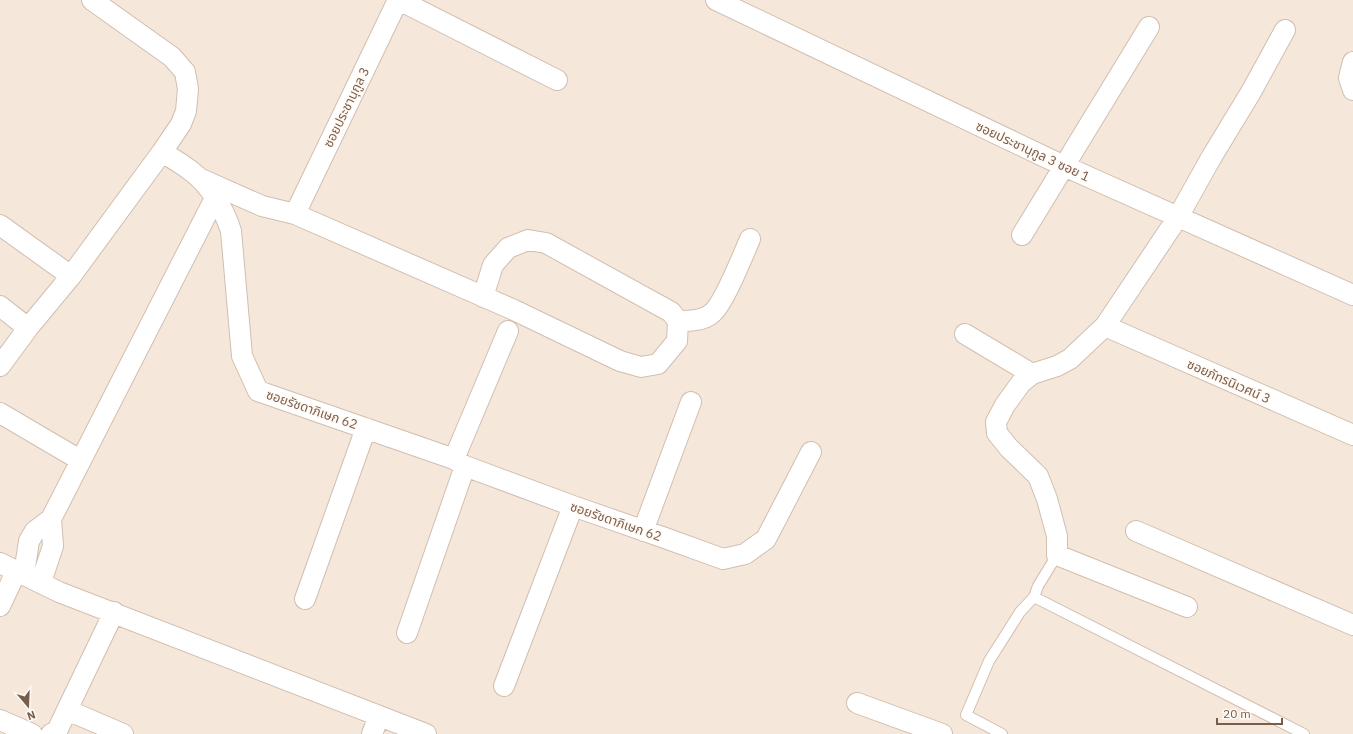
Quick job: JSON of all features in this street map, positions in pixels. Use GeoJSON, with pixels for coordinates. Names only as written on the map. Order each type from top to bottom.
{"type":"FeatureCollection","features":[{"type":"Feature","properties":{"kind":"street"},"geometry":{"type":"LineString","coordinates":[[0,366],[28,328],[71,276],[162,152],[181,124],[186,111],[188,89],[184,72],[172,57],[92,0]]}},
{"type":"Feature","properties":{"kind":"street"},"geometry":{"type":"LineString","coordinates":[[399,0],[557,80]]}},
{"type":"Feature","properties":{"kind":"street","name":"ซอยประชานุกูล 3"},"geometry":{"type":"LineString","coordinates":[[294,214],[399,0]]}},
{"type":"Feature","properties":{"kind":"street","name":"ซอยประชานุกูล 3 ซอย 1"},"geometry":{"type":"LineString","coordinates":[[716,0],[736,4],[1064,166],[1353,295]]}},
{"type":"Feature","properties":{"kind":"street"},"geometry":{"type":"LineString","coordinates":[[1022,235],[1149,27]]}},
{"type":"Feature","properties":{"kind":"street"},"geometry":{"type":"LineString","coordinates":[[1187,607],[1057,555],[1057,536],[1048,499],[1038,476],[1009,448],[997,433],[996,422],[1005,405],[1022,383],[1032,374],[1057,366],[1070,359],[1105,326],[1178,218],[1285,30]]}},
{"type":"Feature","properties":{"kind":"street"},"geometry":{"type":"LineString","coordinates":[[1353,62],[1349,78],[1353,90]]}},
{"type":"Feature","properties":{"kind":"street","name":"ซอยรัชดาภิเษก 62"},"geometry":{"type":"LineString","coordinates":[[162,152],[200,178],[226,216],[231,231],[242,356],[258,391],[366,428],[573,506],[723,559],[745,554],[766,539],[811,452]]}},
{"type":"Feature","properties":{"kind":"street"},"geometry":{"type":"LineString","coordinates":[[200,178],[262,206],[294,214],[483,297],[620,360],[641,368],[658,364],[677,341],[678,321],[671,312],[546,244],[528,240],[508,248],[493,265],[483,297]]}},
{"type":"Feature","properties":{"kind":"street"},"geometry":{"type":"LineString","coordinates":[[0,606],[21,572],[53,546],[51,518],[214,198]]}},
{"type":"Feature","properties":{"kind":"street"},"geometry":{"type":"LineString","coordinates":[[0,225],[71,276]]}},
{"type":"Feature","properties":{"kind":"street"},"geometry":{"type":"LineString","coordinates":[[678,321],[697,320],[711,314],[720,303],[750,239]]}},
{"type":"Feature","properties":{"kind":"street"},"geometry":{"type":"LineString","coordinates":[[0,306],[28,328]]}},
{"type":"Feature","properties":{"kind":"street","name":"ซอยภัทรนิเวศน์ 3"},"geometry":{"type":"LineString","coordinates":[[1105,326],[1353,436]]}},
{"type":"Feature","properties":{"kind":"street"},"geometry":{"type":"LineString","coordinates":[[407,633],[460,463],[508,331]]}},
{"type":"Feature","properties":{"kind":"street"},"geometry":{"type":"LineString","coordinates":[[965,334],[1032,374]]}},
{"type":"Feature","properties":{"kind":"street"},"geometry":{"type":"LineString","coordinates":[[643,531],[691,402]]}},
{"type":"Feature","properties":{"kind":"street"},"geometry":{"type":"LineString","coordinates":[[0,413],[80,460]]}},
{"type":"Feature","properties":{"kind":"street"},"geometry":{"type":"LineString","coordinates":[[305,599],[366,428]]}},
{"type":"Feature","properties":{"kind":"street"},"geometry":{"type":"LineString","coordinates":[[504,686],[573,506]]}},
{"type":"Feature","properties":{"kind":"street"},"geometry":{"type":"LineString","coordinates":[[1136,531],[1353,625]]}},
{"type":"Feature","properties":{"kind":"street"},"geometry":{"type":"LineString","coordinates":[[21,572],[59,592],[114,612],[376,725],[426,734]]}},
{"type":"Feature","properties":{"kind":"street"},"geometry":{"type":"LineString","coordinates":[[51,734],[57,731],[114,612]]}},
{"type":"Feature","properties":{"kind":"street"},"geometry":{"type":"LineString","coordinates":[[857,703],[942,734]]}},
{"type":"Feature","properties":{"kind":"street"},"geometry":{"type":"LineString","coordinates":[[67,710],[123,734]]}},
{"type":"Feature","properties":{"kind":"street"},"geometry":{"type":"LineString","coordinates":[[0,720],[32,734]]}},
{"type":"Feature","properties":{"kind":"lane"},"geometry":{"type":"LineString","coordinates":[[1002,734],[966,715],[989,662],[1020,612],[1034,597],[1038,586],[1057,555]]}},
{"type":"Feature","properties":{"kind":"lane"},"geometry":{"type":"LineString","coordinates":[[1034,597],[1304,734]]}},
{"type":"Feature","properties":{"kind":"shaded area"},"geometry":{"type":"Polygon","coordinates":[[[0,0],[1353,0],[1353,734],[0,734],[0,0]]]}}]}
